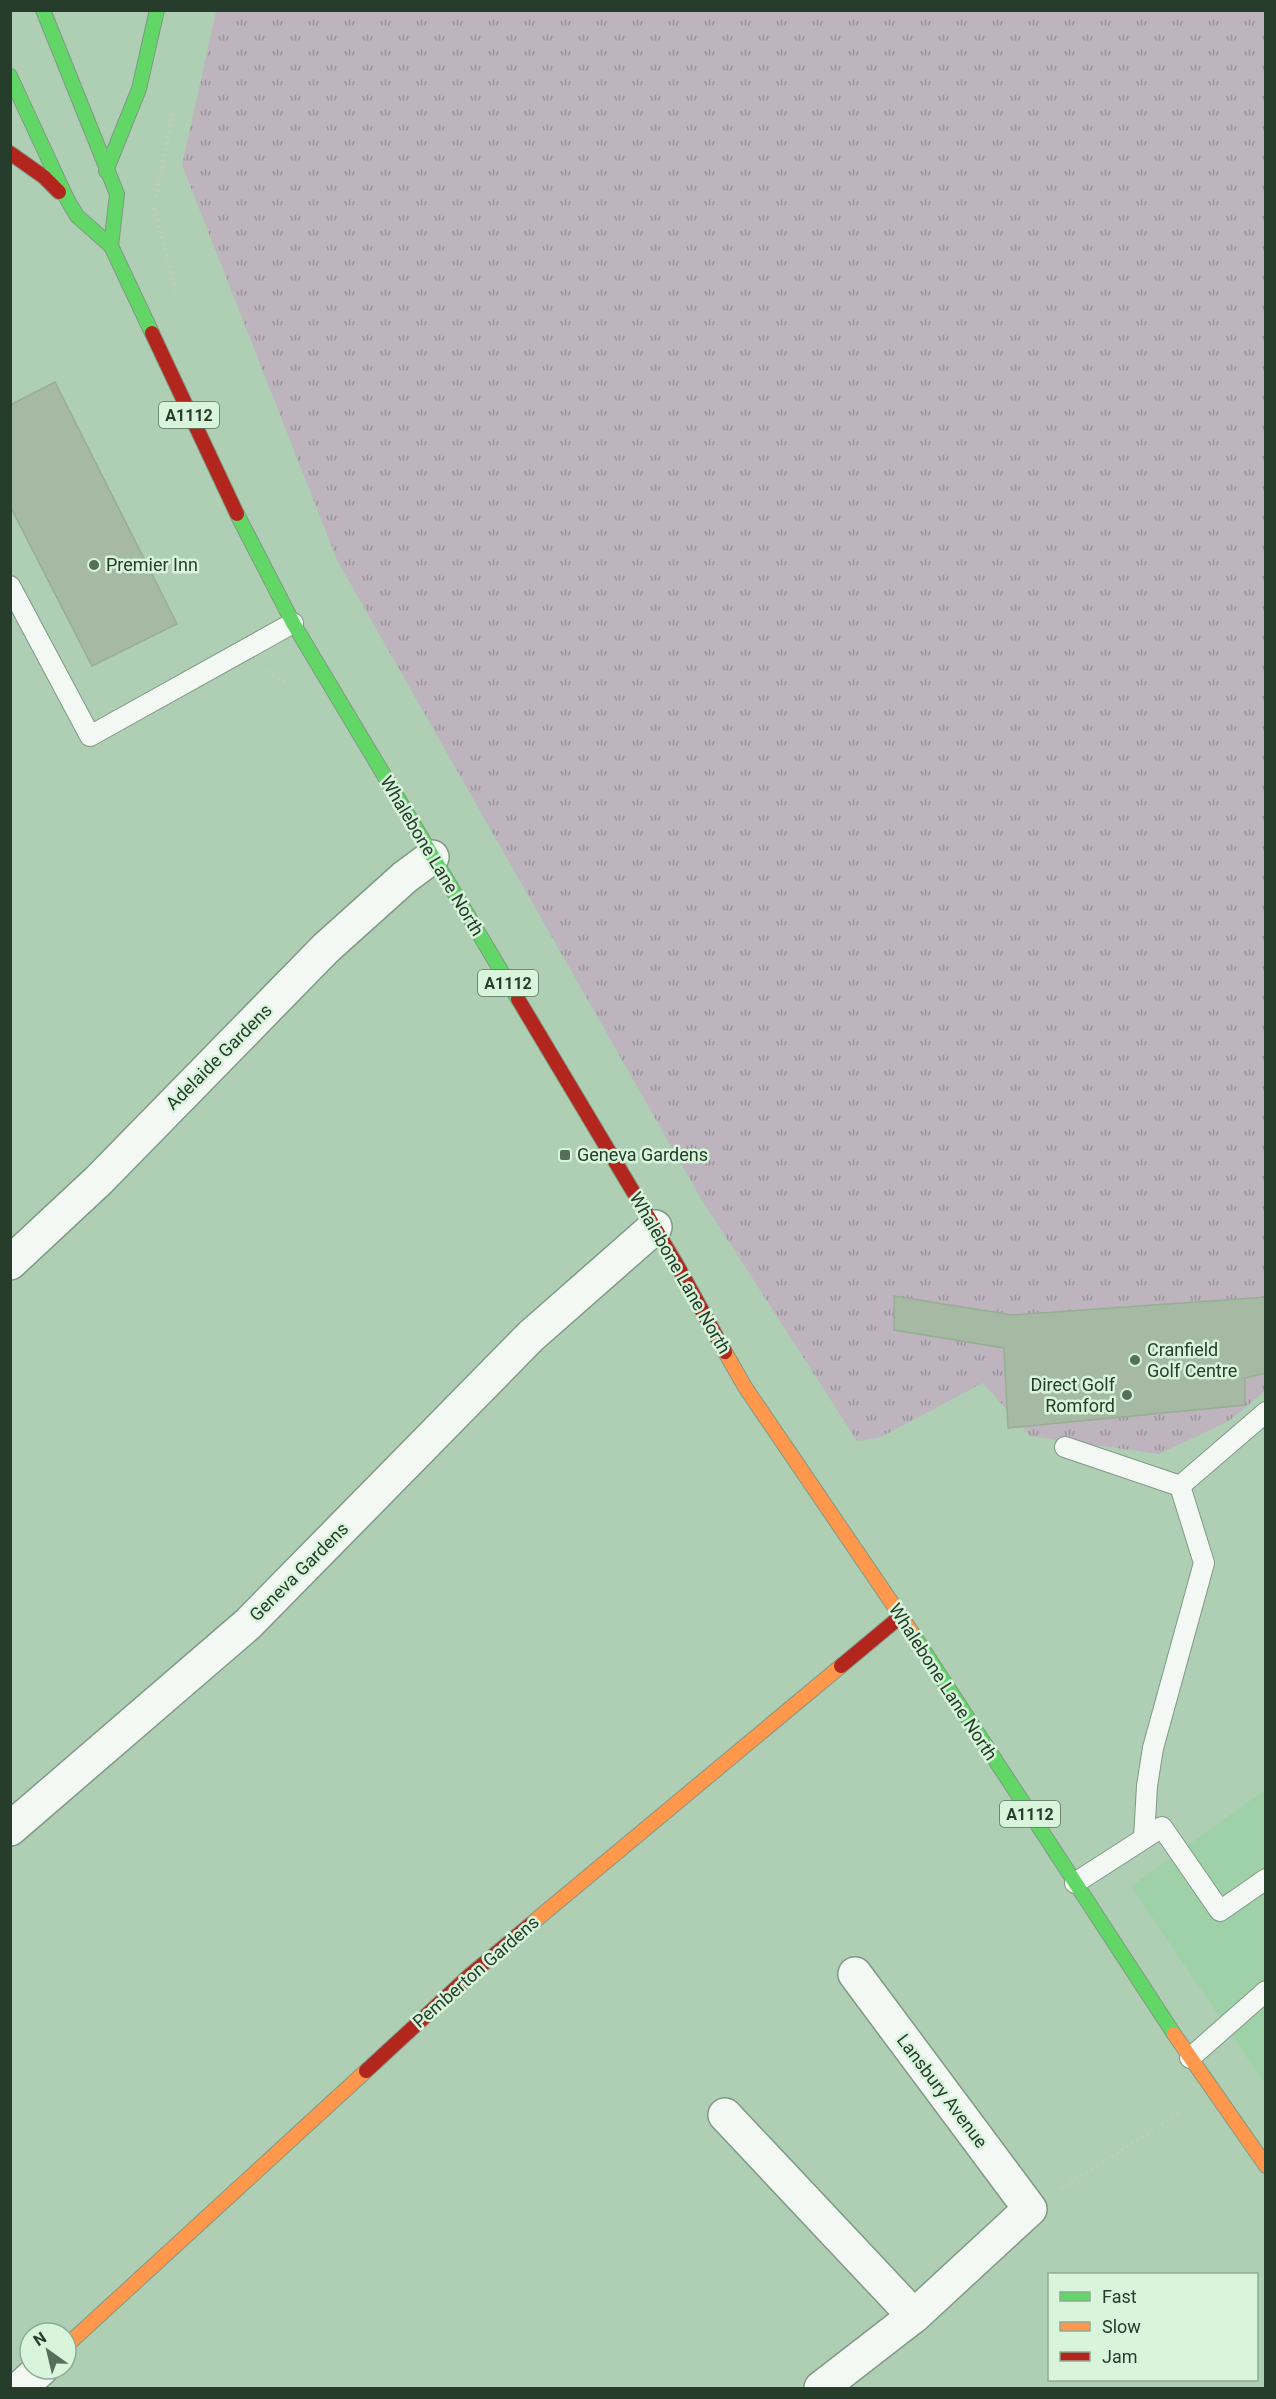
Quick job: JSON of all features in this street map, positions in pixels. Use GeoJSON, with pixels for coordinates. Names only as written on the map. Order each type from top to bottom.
{"type":"FeatureCollection","features":[{"type":"Feature","properties":{"kind":"main road"},"geometry":{"type":"LineString","coordinates":[[43,10],[117,194],[111,246]]}},
{"type":"Feature","properties":{"kind":"main road"},"geometry":{"type":"LineString","coordinates":[[106,171],[139,89],[157,10]]}},
{"type":"Feature","properties":{"kind":"main road","name":"Whalebone Lane North"},"geometry":{"type":"LineString","coordinates":[[10,76],[77,216],[111,246],[237,514],[293,623],[655,1227],[745,1387],[901,1616],[1212,2092],[1266,2166]]}},
{"type":"Feature","properties":{"kind":"main road","name":"A1112"},"geometry":{"type":"LineString","coordinates":[[10,153],[44,177],[67,199]]}},
{"type":"Feature","properties":{"kind":"main road","name":"Pemberton Gardens"},"geometry":{"type":"LineString","coordinates":[[78,2335],[470,1974],[901,1616]]}},
{"type":"Feature","properties":{"kind":"street","name":"Adelaide Gardens"},"geometry":{"type":"LineString","coordinates":[[16,1247],[326,948],[405,877],[432,857]]}},
{"type":"Feature","properties":{"kind":"street","name":"Geneva Gardens"},"geometry":{"type":"LineString","coordinates":[[10,1829],[248,1624],[531,1336],[655,1227]]}},
{"type":"Feature","properties":{"kind":"street","name":"Lansbury Avenue"},"geometry":{"type":"LineString","coordinates":[[855,1974],[1030,2209]]}},
{"type":"Feature","properties":{"kind":"street"},"geometry":{"type":"LineString","coordinates":[[725,2115],[914,2316]]}},
{"type":"Feature","properties":{"kind":"street"},"geometry":{"type":"LineString","coordinates":[[821,2388],[914,2316],[1030,2209]]}},
{"type":"Feature","properties":{"kind":"street"},"geometry":{"type":"LineString","coordinates":[[10,2380],[19,2388]]}},
{"type":"Feature","properties":{"kind":"lane"},"geometry":{"type":"LineString","coordinates":[[10,586],[90,736],[293,623]]}},
{"type":"Feature","properties":{"kind":"lane"},"geometry":{"type":"LineString","coordinates":[[1180,1486],[1266,1412]]}},
{"type":"Feature","properties":{"kind":"lane"},"geometry":{"type":"LineString","coordinates":[[1065,1447],[1180,1486]]}},
{"type":"Feature","properties":{"kind":"lane"},"geometry":{"type":"LineString","coordinates":[[1144,1838],[1147,1786],[1153,1748],[1204,1563],[1180,1486]]}},
{"type":"Feature","properties":{"kind":"lane"},"geometry":{"type":"LineString","coordinates":[[1075,1883],[1162,1827],[1220,1911],[1266,1879]]}},
{"type":"Feature","properties":{"kind":"lane"},"geometry":{"type":"LineString","coordinates":[[1190,2058],[1266,1991]]}},
{"type":"Feature","properties":{"kind":"path"},"geometry":{"type":"LineString","coordinates":[[174,106],[154,206],[163,248],[181,304]]}},
{"type":"Feature","properties":{"kind":"path"},"geometry":{"type":"LineString","coordinates":[[1030,2209],[1212,2092]]}},
{"type":"Feature","properties":{"kind":"shaded area"},"geometry":{"type":"Polygon","coordinates":[[[1265,1790],[1265,2084],[1131,1886],[1265,1790]]]}},
{"type":"Feature","properties":{"kind":"green space"},"geometry":{"type":"Polygon","coordinates":[[[216,11],[1265,11],[1266,1390],[1229,1421],[1159,1454],[1030,1436],[983,1383],[879,1438],[857,1441],[700,1197],[337,560],[182,165],[216,11]]]}},
{"type":"Feature","properties":{"kind":"building","name":"Premier Inn"},"geometry":{"type":"Polygon","coordinates":[[[55,382],[177,624],[92,666],[10,506],[10,405],[55,382]]]}},
{"type":"Feature","properties":{"kind":"building","name":"Cranfield Golf Centre"},"geometry":{"type":"Polygon","coordinates":[[[894,1296],[1012,1315],[1266,1297],[1266,1373],[1245,1378],[1245,1405],[1008,1428],[1004,1348],[894,1330],[894,1296]]]}},
{"type":"Feature","properties":{"kind":"traffic: fast"},"geometry":{"type":"LineString","coordinates":[[43,10],[117,194],[111,246]]}},
{"type":"Feature","properties":{"kind":"traffic: fast"},"geometry":{"type":"LineString","coordinates":[[106,171],[139,89],[157,10]]}},
{"type":"Feature","properties":{"kind":"traffic: fast"},"geometry":{"type":"LineString","coordinates":[[10,76],[67,199],[77,216],[111,246],[152,333]]}},
{"type":"Feature","properties":{"kind":"traffic: fast"},"geometry":{"type":"LineString","coordinates":[[237,514],[293,623],[518,999]]}},
{"type":"Feature","properties":{"kind":"traffic: fast"},"geometry":{"type":"LineString","coordinates":[[913,1634],[1174,2034]]}},
{"type":"Feature","properties":{"kind":"traffic: slow"},"geometry":{"type":"LineString","coordinates":[[725,1352],[745,1387],[913,1634]]}},
{"type":"Feature","properties":{"kind":"traffic: slow"},"geometry":{"type":"LineString","coordinates":[[531,1924],[841,1666]]}},
{"type":"Feature","properties":{"kind":"traffic: slow"},"geometry":{"type":"LineString","coordinates":[[1174,2034],[1266,2166]]}},
{"type":"Feature","properties":{"kind":"traffic: slow"},"geometry":{"type":"LineString","coordinates":[[78,2335],[366,2071]]}},
{"type":"Feature","properties":{"kind":"traffic: jam"},"geometry":{"type":"LineString","coordinates":[[10,153],[44,177],[59,192]]}},
{"type":"Feature","properties":{"kind":"traffic: jam"},"geometry":{"type":"LineString","coordinates":[[152,333],[237,514]]}},
{"type":"Feature","properties":{"kind":"traffic: jam"},"geometry":{"type":"LineString","coordinates":[[518,999],[677,1265],[725,1352]]}},
{"type":"Feature","properties":{"kind":"traffic: jam"},"geometry":{"type":"LineString","coordinates":[[841,1666],[901,1616]]}},
{"type":"Feature","properties":{"kind":"traffic: jam"},"geometry":{"type":"LineString","coordinates":[[366,2071],[470,1975],[531,1924]]}},
{"type":"Feature","properties":{"kind":"place","name":"Premier Inn"},"geometry":{"type":"Point","coordinates":[94,565]}},
{"type":"Feature","properties":{"kind":"place","name":"Geneva Gardens"},"geometry":{"type":"Point","coordinates":[565,1155]}},
{"type":"Feature","properties":{"kind":"place","name":"Cranfield Golf Centre"},"geometry":{"type":"Point","coordinates":[1135,1360]}},
{"type":"Feature","properties":{"kind":"place","name":"Direct Golf Romford"},"geometry":{"type":"Point","coordinates":[1127,1395]}}]}
